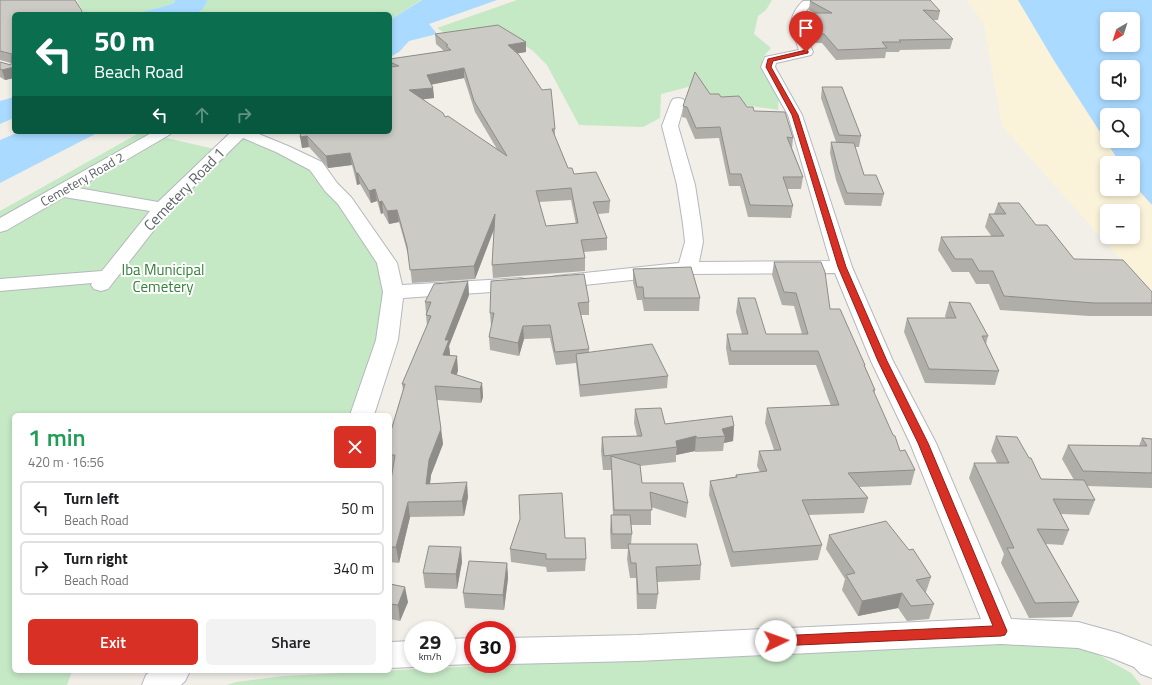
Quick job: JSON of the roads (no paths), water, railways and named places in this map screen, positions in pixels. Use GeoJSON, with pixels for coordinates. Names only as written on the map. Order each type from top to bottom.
{"type":"FeatureCollection","features":[{"type":"Feature","properties":{"kind":"street"},"geometry":{"type":"LineString","coordinates":[[840,0],[832,3],[807,3],[804,6],[796,24],[806,52],[770,60],[768,67],[798,121],[842,267],[882,361],[923,443],[1001,631]]}},
{"type":"Feature","properties":{"kind":"street"},"geometry":{"type":"LineString","coordinates":[[678,102],[670,126],[686,185],[692,224],[694,242],[688,268]]}},
{"type":"Feature","properties":{"kind":"street","name":"Cemetery Road 2"},"geometry":{"type":"LineString","coordinates":[[0,226],[161,134]]}},
{"type":"Feature","properties":{"kind":"street","name":"Cemetery Road 1"},"geometry":{"type":"LineString","coordinates":[[0,285],[105,280],[162,208],[238,134]]}},
{"type":"Feature","properties":{"kind":"street"},"geometry":{"type":"LineString","coordinates":[[245,134],[282,149],[316,166],[331,187],[345,201],[387,263],[393,292],[387,340],[363,413]]}},
{"type":"Feature","properties":{"kind":"street"},"geometry":{"type":"LineString","coordinates":[[62,191],[162,208]]}},
{"type":"Feature","properties":{"kind":"street"},"geometry":{"type":"LineString","coordinates":[[393,292],[550,282],[688,268],[842,267]]}},
{"type":"Feature","properties":{"kind":"street"},"geometry":{"type":"LineString","coordinates":[[516,651],[645,647],[1001,631],[1078,635],[1118,646],[1145,657],[1152,664]]}},
{"type":"Feature","properties":{"kind":"street"},"geometry":{"type":"LineString","coordinates":[[392,655],[404,654]]}},
{"type":"Feature","properties":{"kind":"street"},"geometry":{"type":"LineString","coordinates":[[158,685],[172,673]]}},
{"type":"Feature","properties":{"kind":"water"},"geometry":{"type":"Polygon","coordinates":[[[175,0],[208,0],[203,9],[199,12],[142,12],[174,3],[175,0]]]}},
{"type":"Feature","properties":{"kind":"water"},"geometry":{"type":"Polygon","coordinates":[[[422,0],[497,0],[429,24],[437,34],[409,41],[399,52],[392,56],[392,19],[422,0]]]}},
{"type":"Feature","properties":{"kind":"water"},"geometry":{"type":"Polygon","coordinates":[[[1018,0],[1152,0],[1152,205],[1140,192],[1140,156],[1115,156],[1110,148],[1140,148],[1140,108],[1100,108],[1100,132],[1053,59],[1018,0]]]}},
{"type":"Feature","properties":{"kind":"water"},"geometry":{"type":"Polygon","coordinates":[[[12,98],[12,119],[0,124],[0,101],[12,98]]]}},
{"type":"Feature","properties":{"kind":"water"},"geometry":{"type":"Polygon","coordinates":[[[14,134],[95,134],[0,183],[0,140],[14,134]]]}},
{"type":"Feature","properties":{"kind":"park label","name":"Iba Municipal Cemetery"},"geometry":{"type":"Point","coordinates":[163,278]}}]}
